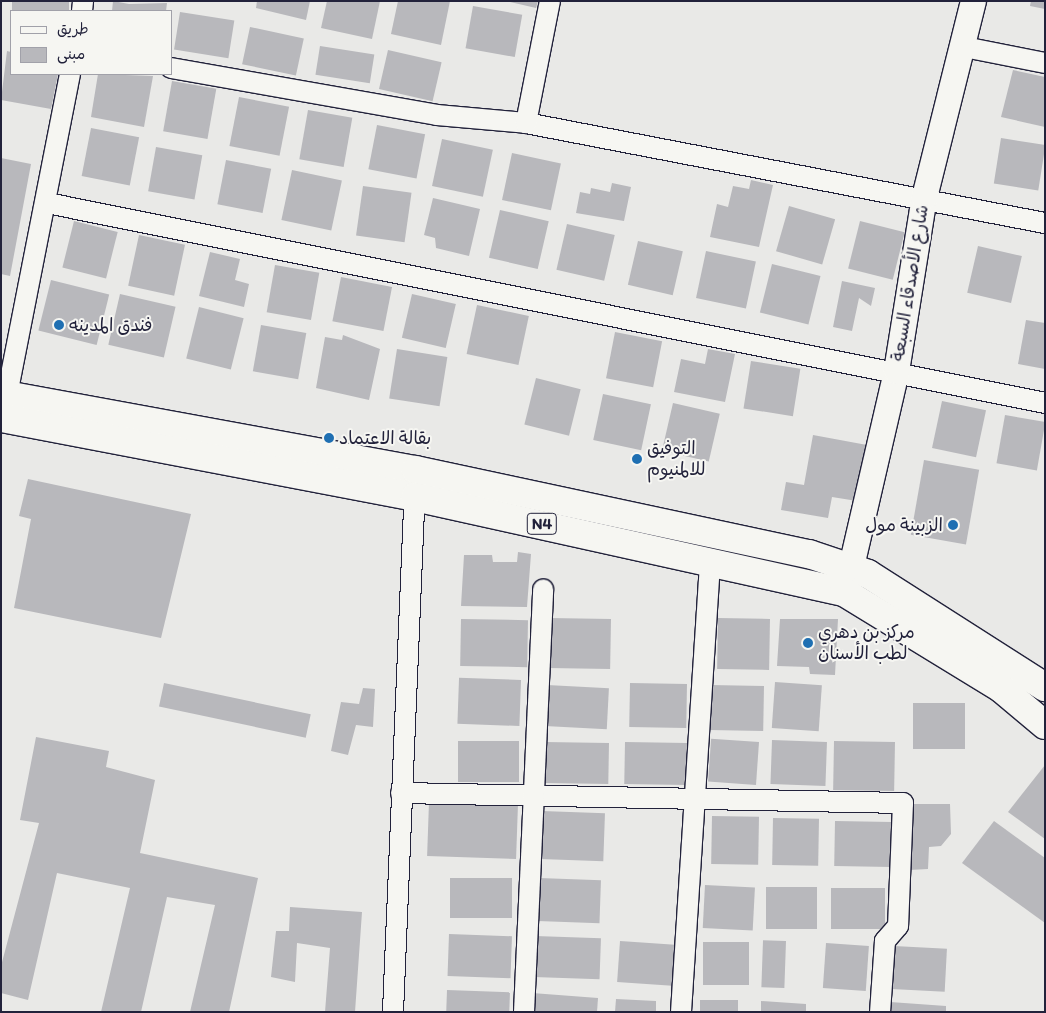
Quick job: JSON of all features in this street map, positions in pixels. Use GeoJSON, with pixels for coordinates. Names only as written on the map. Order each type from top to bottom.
{"type":"FeatureCollection","features":[{"type":"Feature","properties":{"kind":"highway","name":"N4"},"geometry":{"type":"LineString","coordinates":[[3,402],[416,470],[852,566],[972,637],[1045,688]]}},
{"type":"Feature","properties":{"kind":"highway","name":"N4"},"geometry":{"type":"LineString","coordinates":[[3,402],[414,497],[710,560],[844,592],[1002,689],[1045,724]]}},
{"type":"Feature","properties":{"kind":"street"},"geometry":{"type":"LineString","coordinates":[[526,123],[550,1]]}},
{"type":"Feature","properties":{"kind":"street","name":"شارع الأصدقاء السبعة"},"geometry":{"type":"LineString","coordinates":[[852,566],[896,371],[924,197],[964,47],[973,1]]}},
{"type":"Feature","properties":{"kind":"street"},"geometry":{"type":"LineString","coordinates":[[964,47],[1045,63]]}},
{"type":"Feature","properties":{"kind":"street"},"geometry":{"type":"LineString","coordinates":[[172,68],[436,115],[526,123],[924,197],[1045,223]]}},
{"type":"Feature","properties":{"kind":"street"},"geometry":{"type":"LineString","coordinates":[[3,402],[47,203],[70,75]]}},
{"type":"Feature","properties":{"kind":"street"},"geometry":{"type":"LineString","coordinates":[[47,203],[896,371],[1045,403]]}},
{"type":"Feature","properties":{"kind":"street"},"geometry":{"type":"LineString","coordinates":[[393,1012],[416,470]]}},
{"type":"Feature","properties":{"kind":"street"},"geometry":{"type":"LineString","coordinates":[[681,1012],[692,800],[710,560]]}},
{"type":"Feature","properties":{"kind":"street"},"geometry":{"type":"LineString","coordinates":[[524,1012],[543,588]]}},
{"type":"Feature","properties":{"kind":"street"},"geometry":{"type":"LineString","coordinates":[[401,793],[903,803],[898,926],[885,941],[880,1012]]}},
{"type":"Feature","properties":{"kind":"building"},"geometry":{"type":"Polygon","coordinates":[[[12,1],[69,1],[69,10],[12,10],[12,1]]]}},
{"type":"Feature","properties":{"kind":"building"},"geometry":{"type":"Polygon","coordinates":[[[113,1],[129,4],[167,3],[166,10],[112,10],[113,1]]]}},
{"type":"Feature","properties":{"kind":"building"},"geometry":{"type":"Polygon","coordinates":[[[257,1],[310,1],[306,20],[256,8],[257,1]]]}},
{"type":"Feature","properties":{"kind":"building"},"geometry":{"type":"Polygon","coordinates":[[[327,1],[380,1],[372,39],[321,28],[327,1]]]}},
{"type":"Feature","properties":{"kind":"building"},"geometry":{"type":"Polygon","coordinates":[[[398,1],[450,1],[441,45],[391,34],[398,1]]]}},
{"type":"Feature","properties":{"kind":"building"},"geometry":{"type":"Polygon","coordinates":[[[506,1],[538,1],[536,8],[506,1]]]}},
{"type":"Feature","properties":{"kind":"building"},"geometry":{"type":"Polygon","coordinates":[[[1031,1],[1045,1],[1045,9],[1030,6],[1031,1]]]}},
{"type":"Feature","properties":{"kind":"building"},"geometry":{"type":"Polygon","coordinates":[[[473,6],[522,15],[515,57],[466,48],[473,6]]]}},
{"type":"Feature","properties":{"kind":"building"},"geometry":{"type":"Polygon","coordinates":[[[180,12],[234,21],[228,58],[174,50],[180,12]]]}},
{"type":"Feature","properties":{"kind":"building"},"geometry":{"type":"Polygon","coordinates":[[[250,27],[304,38],[296,76],[242,64],[250,27]]]}},
{"type":"Feature","properties":{"kind":"building"},"geometry":{"type":"Polygon","coordinates":[[[320,46],[374,55],[370,83],[315,75],[320,46]]]}},
{"type":"Feature","properties":{"kind":"building"},"geometry":{"type":"Polygon","coordinates":[[[388,50],[442,62],[433,101],[379,89],[388,50]]]}},
{"type":"Feature","properties":{"kind":"building"},"geometry":{"type":"Polygon","coordinates":[[[7,51],[10,52],[10,75],[58,75],[51,109],[1,100],[7,51]]]}},
{"type":"Feature","properties":{"kind":"building"},"geometry":{"type":"Polygon","coordinates":[[[1013,70],[1045,77],[1045,127],[1001,117],[1013,70]]]}},
{"type":"Feature","properties":{"kind":"building"},"geometry":{"type":"Polygon","coordinates":[[[98,75],[153,76],[144,127],[91,117],[98,75]]]}},
{"type":"Feature","properties":{"kind":"building"},"geometry":{"type":"Polygon","coordinates":[[[172,81],[216,89],[207,139],[163,131],[172,81]]]}},
{"type":"Feature","properties":{"kind":"building"},"geometry":{"type":"Polygon","coordinates":[[[239,97],[289,107],[280,156],[229,146],[239,97]]]}},
{"type":"Feature","properties":{"kind":"building"},"geometry":{"type":"Polygon","coordinates":[[[308,110],[352,118],[344,167],[299,159],[308,110]]]}},
{"type":"Feature","properties":{"kind":"building"},"geometry":{"type":"Polygon","coordinates":[[[377,125],[425,134],[417,179],[368,169],[377,125]]]}},
{"type":"Feature","properties":{"kind":"building"},"geometry":{"type":"Polygon","coordinates":[[[91,128],[139,137],[130,185],[82,176],[91,128]]]}},
{"type":"Feature","properties":{"kind":"building"},"geometry":{"type":"Polygon","coordinates":[[[1001,138],[1045,145],[1038,190],[994,183],[1001,138]]]}},
{"type":"Feature","properties":{"kind":"building"},"geometry":{"type":"Polygon","coordinates":[[[442,139],[493,150],[483,197],[432,186],[442,139]]]}},
{"type":"Feature","properties":{"kind":"building"},"geometry":{"type":"Polygon","coordinates":[[[156,147],[202,155],[194,199],[148,191],[156,147]]]}},
{"type":"Feature","properties":{"kind":"building"},"geometry":{"type":"Polygon","coordinates":[[[512,153],[561,163],[551,210],[502,200],[512,153]]]}},
{"type":"Feature","properties":{"kind":"building"},"geometry":{"type":"Polygon","coordinates":[[[1,158],[31,164],[10,276],[1,274],[1,158]]]}},
{"type":"Feature","properties":{"kind":"building"},"geometry":{"type":"Polygon","coordinates":[[[226,160],[271,169],[263,213],[217,204],[226,160]]]}},
{"type":"Feature","properties":{"kind":"building"},"geometry":{"type":"Polygon","coordinates":[[[292,170],[342,181],[331,230],[281,220],[292,170]]]}},
{"type":"Feature","properties":{"kind":"building"},"geometry":{"type":"Polygon","coordinates":[[[751,180],[773,185],[759,247],[710,237],[717,204],[728,207],[733,186],[749,189],[751,180]]]}},
{"type":"Feature","properties":{"kind":"building"},"geometry":{"type":"Polygon","coordinates":[[[612,183],[631,187],[624,221],[576,213],[580,192],[590,194],[591,188],[610,192],[612,183]]]}},
{"type":"Feature","properties":{"kind":"building"},"geometry":{"type":"Polygon","coordinates":[[[363,186],[412,193],[405,242],[356,236],[363,186]]]}},
{"type":"Feature","properties":{"kind":"building"},"geometry":{"type":"Polygon","coordinates":[[[433,198],[480,209],[469,256],[436,248],[435,238],[424,235],[433,198]]]}},
{"type":"Feature","properties":{"kind":"building"},"geometry":{"type":"Polygon","coordinates":[[[789,206],[835,219],[822,264],[776,251],[789,206]]]}},
{"type":"Feature","properties":{"kind":"building"},"geometry":{"type":"Polygon","coordinates":[[[500,210],[549,221],[538,269],[489,258],[500,210]]]}},
{"type":"Feature","properties":{"kind":"building"},"geometry":{"type":"Polygon","coordinates":[[[74,221],[118,232],[106,278],[62,268],[74,221]]]}},
{"type":"Feature","properties":{"kind":"building"},"geometry":{"type":"Polygon","coordinates":[[[860,221],[905,232],[893,280],[848,269],[860,221]]]}},
{"type":"Feature","properties":{"kind":"building"},"geometry":{"type":"Polygon","coordinates":[[[567,224],[615,235],[604,281],[556,270],[567,224]]]}},
{"type":"Feature","properties":{"kind":"building"},"geometry":{"type":"Polygon","coordinates":[[[139,235],[185,245],[174,296],[128,286],[139,235]]]}},
{"type":"Feature","properties":{"kind":"building"},"geometry":{"type":"Polygon","coordinates":[[[638,241],[683,251],[673,295],[628,285],[638,241]]]}},
{"type":"Feature","properties":{"kind":"building"},"geometry":{"type":"Polygon","coordinates":[[[978,246],[1022,256],[1011,303],[967,293],[978,246]]]}},
{"type":"Feature","properties":{"kind":"building"},"geometry":{"type":"Polygon","coordinates":[[[706,251],[756,262],[746,309],[696,298],[706,251]]]}},
{"type":"Feature","properties":{"kind":"building"},"geometry":{"type":"Polygon","coordinates":[[[210,252],[240,259],[235,280],[249,284],[244,307],[199,296],[210,252]]]}},
{"type":"Feature","properties":{"kind":"building"},"geometry":{"type":"Polygon","coordinates":[[[772,264],[821,276],[808,325],[760,313],[772,264]]]}},
{"type":"Feature","properties":{"kind":"building"},"geometry":{"type":"Polygon","coordinates":[[[275,265],[319,273],[311,320],[267,312],[275,265]]]}},
{"type":"Feature","properties":{"kind":"building"},"geometry":{"type":"Polygon","coordinates":[[[341,277],[392,287],[383,331],[332,321],[341,277]]]}},
{"type":"Feature","properties":{"kind":"building"},"geometry":{"type":"Polygon","coordinates":[[[51,280],[109,295],[97,345],[38,330],[51,280]]]}},
{"type":"Feature","properties":{"kind":"building"},"geometry":{"type":"Polygon","coordinates":[[[842,281],[875,288],[871,306],[859,298],[852,331],[833,327],[842,281]]]}},
{"type":"Feature","properties":{"kind":"building"},"geometry":{"type":"Polygon","coordinates":[[[120,294],[176,307],[164,357],[108,345],[120,294]]]}},
{"type":"Feature","properties":{"kind":"building"},"geometry":{"type":"Polygon","coordinates":[[[412,294],[456,304],[446,348],[402,338],[412,294]]]}},
{"type":"Feature","properties":{"kind":"building"},"geometry":{"type":"Polygon","coordinates":[[[477,305],[529,316],[518,365],[467,354],[477,305]]]}},
{"type":"Feature","properties":{"kind":"building"},"geometry":{"type":"Polygon","coordinates":[[[199,307],[244,318],[231,370],[186,358],[199,307]]]}},
{"type":"Feature","properties":{"kind":"building"},"geometry":{"type":"Polygon","coordinates":[[[1026,320],[1045,323],[1045,369],[1018,364],[1026,320]]]}},
{"type":"Feature","properties":{"kind":"building"},"geometry":{"type":"Polygon","coordinates":[[[261,325],[306,333],[298,379],[253,371],[261,325]]]}},
{"type":"Feature","properties":{"kind":"building"},"geometry":{"type":"Polygon","coordinates":[[[615,332],[662,341],[653,387],[606,378],[615,332]]]}},
{"type":"Feature","properties":{"kind":"building"},"geometry":{"type":"Polygon","coordinates":[[[343,335],[380,349],[369,400],[316,388],[325,337],[342,340],[343,335]]]}},
{"type":"Feature","properties":{"kind":"building"},"geometry":{"type":"Polygon","coordinates":[[[397,349],[447,357],[440,406],[389,398],[397,349]]]}},
{"type":"Feature","properties":{"kind":"building"},"geometry":{"type":"Polygon","coordinates":[[[708,349],[735,354],[725,402],[674,392],[681,359],[705,364],[708,349]]]}},
{"type":"Feature","properties":{"kind":"building"},"geometry":{"type":"Polygon","coordinates":[[[751,361],[800,369],[793,416],[743,408],[751,361]]]}},
{"type":"Feature","properties":{"kind":"building"},"geometry":{"type":"Polygon","coordinates":[[[536,378],[581,389],[569,436],[524,425],[536,378]]]}},
{"type":"Feature","properties":{"kind":"building"},"geometry":{"type":"Polygon","coordinates":[[[603,394],[651,404],[641,450],[593,440],[603,394]]]}},
{"type":"Feature","properties":{"kind":"building"},"geometry":{"type":"Polygon","coordinates":[[[942,401],[986,410],[976,457],[932,448],[942,401]]]}},
{"type":"Feature","properties":{"kind":"building"},"geometry":{"type":"Polygon","coordinates":[[[673,403],[720,414],[709,462],[662,451],[673,403]]]}},
{"type":"Feature","properties":{"kind":"building"},"geometry":{"type":"Polygon","coordinates":[[[1005,415],[1045,422],[1037,470],[996,463],[1005,415]]]}},
{"type":"Feature","properties":{"kind":"building"},"geometry":{"type":"Polygon","coordinates":[[[813,435],[867,445],[857,501],[832,497],[828,518],[781,510],[786,482],[804,485],[813,435]]]}},
{"type":"Feature","properties":{"kind":"building"},"geometry":{"type":"Polygon","coordinates":[[[924,460],[979,470],[966,545],[911,535],[924,460]]]}},
{"type":"Feature","properties":{"kind":"building"},"geometry":{"type":"Polygon","coordinates":[[[28,479],[191,514],[161,638],[14,608],[31,519],[19,516],[28,479]]]}},
{"type":"Feature","properties":{"kind":"building"},"geometry":{"type":"Polygon","coordinates":[[[518,552],[531,554],[527,607],[461,606],[464,555],[492,555],[493,562],[517,562],[518,552]]]}},
{"type":"Feature","properties":{"kind":"building"},"geometry":{"type":"Polygon","coordinates":[[[549,618],[611,619],[610,669],[548,668],[549,618]]]}},
{"type":"Feature","properties":{"kind":"building"},"geometry":{"type":"Polygon","coordinates":[[[718,618],[770,619],[769,670],[717,669],[718,618]]]}},
{"type":"Feature","properties":{"kind":"building"},"geometry":{"type":"Polygon","coordinates":[[[461,619],[528,620],[527,667],[460,666],[461,619]]]}},
{"type":"Feature","properties":{"kind":"building","name":"مركز بن دهري لطب الأسنان"},"geometry":{"type":"Polygon","coordinates":[[[780,619],[838,619],[835,675],[810,674],[809,667],[777,666],[780,619]]]}},
{"type":"Feature","properties":{"kind":"building"},"geometry":{"type":"Polygon","coordinates":[[[459,678],[521,680],[519,726],[457,724],[459,678]]]}},
{"type":"Feature","properties":{"kind":"building"},"geometry":{"type":"Polygon","coordinates":[[[775,682],[822,685],[819,731],[772,728],[775,682]]]}},
{"type":"Feature","properties":{"kind":"building"},"geometry":{"type":"Polygon","coordinates":[[[164,683],[311,714],[306,738],[159,706],[164,683]]]}},
{"type":"Feature","properties":{"kind":"building"},"geometry":{"type":"Polygon","coordinates":[[[630,683],[687,684],[686,728],[629,727],[630,683]]]}},
{"type":"Feature","properties":{"kind":"building"},"geometry":{"type":"Polygon","coordinates":[[[547,685],[609,688],[607,729],[545,726],[547,685]]]}},
{"type":"Feature","properties":{"kind":"building"},"geometry":{"type":"Polygon","coordinates":[[[710,685],[764,686],[763,731],[709,730],[710,685]]]}},
{"type":"Feature","properties":{"kind":"building"},"geometry":{"type":"Polygon","coordinates":[[[363,688],[375,689],[373,727],[356,725],[348,755],[331,751],[341,702],[359,704],[363,688]]]}},
{"type":"Feature","properties":{"kind":"building"},"geometry":{"type":"Polygon","coordinates":[[[913,703],[965,703],[965,749],[913,749],[913,703]]]}},
{"type":"Feature","properties":{"kind":"building"},"geometry":{"type":"Polygon","coordinates":[[[36,737],[109,751],[106,767],[155,780],[140,853],[258,878],[229,1012],[190,1012],[215,905],[167,897],[141,1012],[101,1012],[130,888],[57,873],[28,1000],[1,993],[1,966],[39,823],[20,820],[36,737]]]}},
{"type":"Feature","properties":{"kind":"building"},"geometry":{"type":"Polygon","coordinates":[[[711,739],[759,742],[756,785],[708,782],[711,739]]]}},
{"type":"Feature","properties":{"kind":"building"},"geometry":{"type":"Polygon","coordinates":[[[772,740],[827,742],[825,786],[770,784],[772,740]]]}},
{"type":"Feature","properties":{"kind":"building"},"geometry":{"type":"Polygon","coordinates":[[[458,741],[519,741],[519,782],[458,782],[458,741]]]}},
{"type":"Feature","properties":{"kind":"building"},"geometry":{"type":"Polygon","coordinates":[[[834,741],[895,742],[894,791],[833,790],[834,741]]]}},
{"type":"Feature","properties":{"kind":"building"},"geometry":{"type":"Polygon","coordinates":[[[545,742],[609,743],[608,784],[544,783],[545,742]]]}},
{"type":"Feature","properties":{"kind":"building"},"geometry":{"type":"Polygon","coordinates":[[[625,742],[687,743],[686,785],[624,784],[625,742]]]}},
{"type":"Feature","properties":{"kind":"building"},"geometry":{"type":"Polygon","coordinates":[[[1045,765],[1045,839],[1008,812],[1045,765]]]}},
{"type":"Feature","properties":{"kind":"building"},"geometry":{"type":"Polygon","coordinates":[[[429,802],[518,805],[516,859],[427,856],[429,802]]]}},
{"type":"Feature","properties":{"kind":"building"},"geometry":{"type":"Polygon","coordinates":[[[911,804],[950,804],[951,834],[941,846],[929,847],[928,869],[909,870],[911,804]]]}},
{"type":"Feature","properties":{"kind":"building"},"geometry":{"type":"Polygon","coordinates":[[[542,811],[605,813],[603,861],[540,859],[542,811]]]}},
{"type":"Feature","properties":{"kind":"building"},"geometry":{"type":"Polygon","coordinates":[[[712,816],[759,817],[758,865],[711,864],[712,816]]]}},
{"type":"Feature","properties":{"kind":"building"},"geometry":{"type":"Polygon","coordinates":[[[773,818],[819,819],[818,866],[772,865],[773,818]]]}},
{"type":"Feature","properties":{"kind":"building"},"geometry":{"type":"Polygon","coordinates":[[[835,821],[892,822],[891,867],[834,866],[835,821]]]}},
{"type":"Feature","properties":{"kind":"building"},"geometry":{"type":"Polygon","coordinates":[[[994,821],[1045,858],[1045,923],[962,863],[994,821]]]}},
{"type":"Feature","properties":{"kind":"building"},"geometry":{"type":"Polygon","coordinates":[[[450,878],[512,878],[512,918],[450,918],[450,878]]]}},
{"type":"Feature","properties":{"kind":"building"},"geometry":{"type":"Polygon","coordinates":[[[539,878],[601,880],[599,923],[537,921],[539,878]]]}},
{"type":"Feature","properties":{"kind":"building"},"geometry":{"type":"Polygon","coordinates":[[[705,885],[755,888],[753,931],[703,928],[705,885]]]}},
{"type":"Feature","properties":{"kind":"building"},"geometry":{"type":"Polygon","coordinates":[[[766,887],[817,887],[817,929],[766,929],[766,887]]]}},
{"type":"Feature","properties":{"kind":"building"},"geometry":{"type":"Polygon","coordinates":[[[831,888],[885,888],[885,929],[831,929],[831,888]]]}},
{"type":"Feature","properties":{"kind":"building"},"geometry":{"type":"Polygon","coordinates":[[[290,907],[362,912],[355,1012],[325,1012],[330,948],[297,943],[295,982],[271,977],[276,931],[289,931],[290,907]]]}},
{"type":"Feature","properties":{"kind":"building"},"geometry":{"type":"Polygon","coordinates":[[[449,934],[512,936],[510,978],[448,976],[449,934]]]}},
{"type":"Feature","properties":{"kind":"building"},"geometry":{"type":"Polygon","coordinates":[[[535,936],[601,938],[600,979],[534,977],[535,936]]]}},
{"type":"Feature","properties":{"kind":"building"},"geometry":{"type":"Polygon","coordinates":[[[763,940],[786,941],[784,988],[761,987],[763,940]]]}},
{"type":"Feature","properties":{"kind":"building"},"geometry":{"type":"Polygon","coordinates":[[[620,941],[675,945],[672,986],[617,982],[620,941]]]}},
{"type":"Feature","properties":{"kind":"building"},"geometry":{"type":"Polygon","coordinates":[[[703,942],[749,942],[749,985],[703,985],[703,942]]]}},
{"type":"Feature","properties":{"kind":"building"},"geometry":{"type":"Polygon","coordinates":[[[826,943],[869,946],[866,991],[823,988],[826,943]]]}},
{"type":"Feature","properties":{"kind":"building"},"geometry":{"type":"Polygon","coordinates":[[[894,946],[947,949],[945,992],[892,989],[894,946]]]}},
{"type":"Feature","properties":{"kind":"building"},"geometry":{"type":"Polygon","coordinates":[[[447,990],[510,992],[509,1012],[446,1012],[447,990]]]}},
{"type":"Feature","properties":{"kind":"building"},"geometry":{"type":"Polygon","coordinates":[[[532,993],[598,998],[597,1012],[531,1012],[532,993]]]}},
{"type":"Feature","properties":{"kind":"building"},"geometry":{"type":"Polygon","coordinates":[[[616,999],[656,1001],[656,1012],[615,1012],[616,999]]]}},
{"type":"Feature","properties":{"kind":"building"},"geometry":{"type":"Polygon","coordinates":[[[700,1000],[738,1000],[738,1012],[700,1012],[700,1000]]]}},
{"type":"Feature","properties":{"kind":"building"},"geometry":{"type":"Polygon","coordinates":[[[761,1001],[806,1004],[806,1012],[761,1012],[761,1001]]]}},
{"type":"Feature","properties":{"kind":"building"},"geometry":{"type":"Polygon","coordinates":[[[890,1002],[946,1006],[946,1012],[889,1012],[890,1002]]]}},
{"type":"Feature","properties":{"kind":"place","name":"فندق المدينه"},"geometry":{"type":"Point","coordinates":[59,325]}},
{"type":"Feature","properties":{"kind":"place","name":"بقالة الاعتماد"},"geometry":{"type":"Point","coordinates":[329,438]}},
{"type":"Feature","properties":{"kind":"place","name":"التوفيق للالمنيوم"},"geometry":{"type":"Point","coordinates":[637,459]}},
{"type":"Feature","properties":{"kind":"place","name":"الزبينة مول"},"geometry":{"type":"Point","coordinates":[953,525]}},
{"type":"Feature","properties":{"kind":"place","name":"مركز بن دهري لطب الأسنان"},"geometry":{"type":"Point","coordinates":[808,643]}}]}
